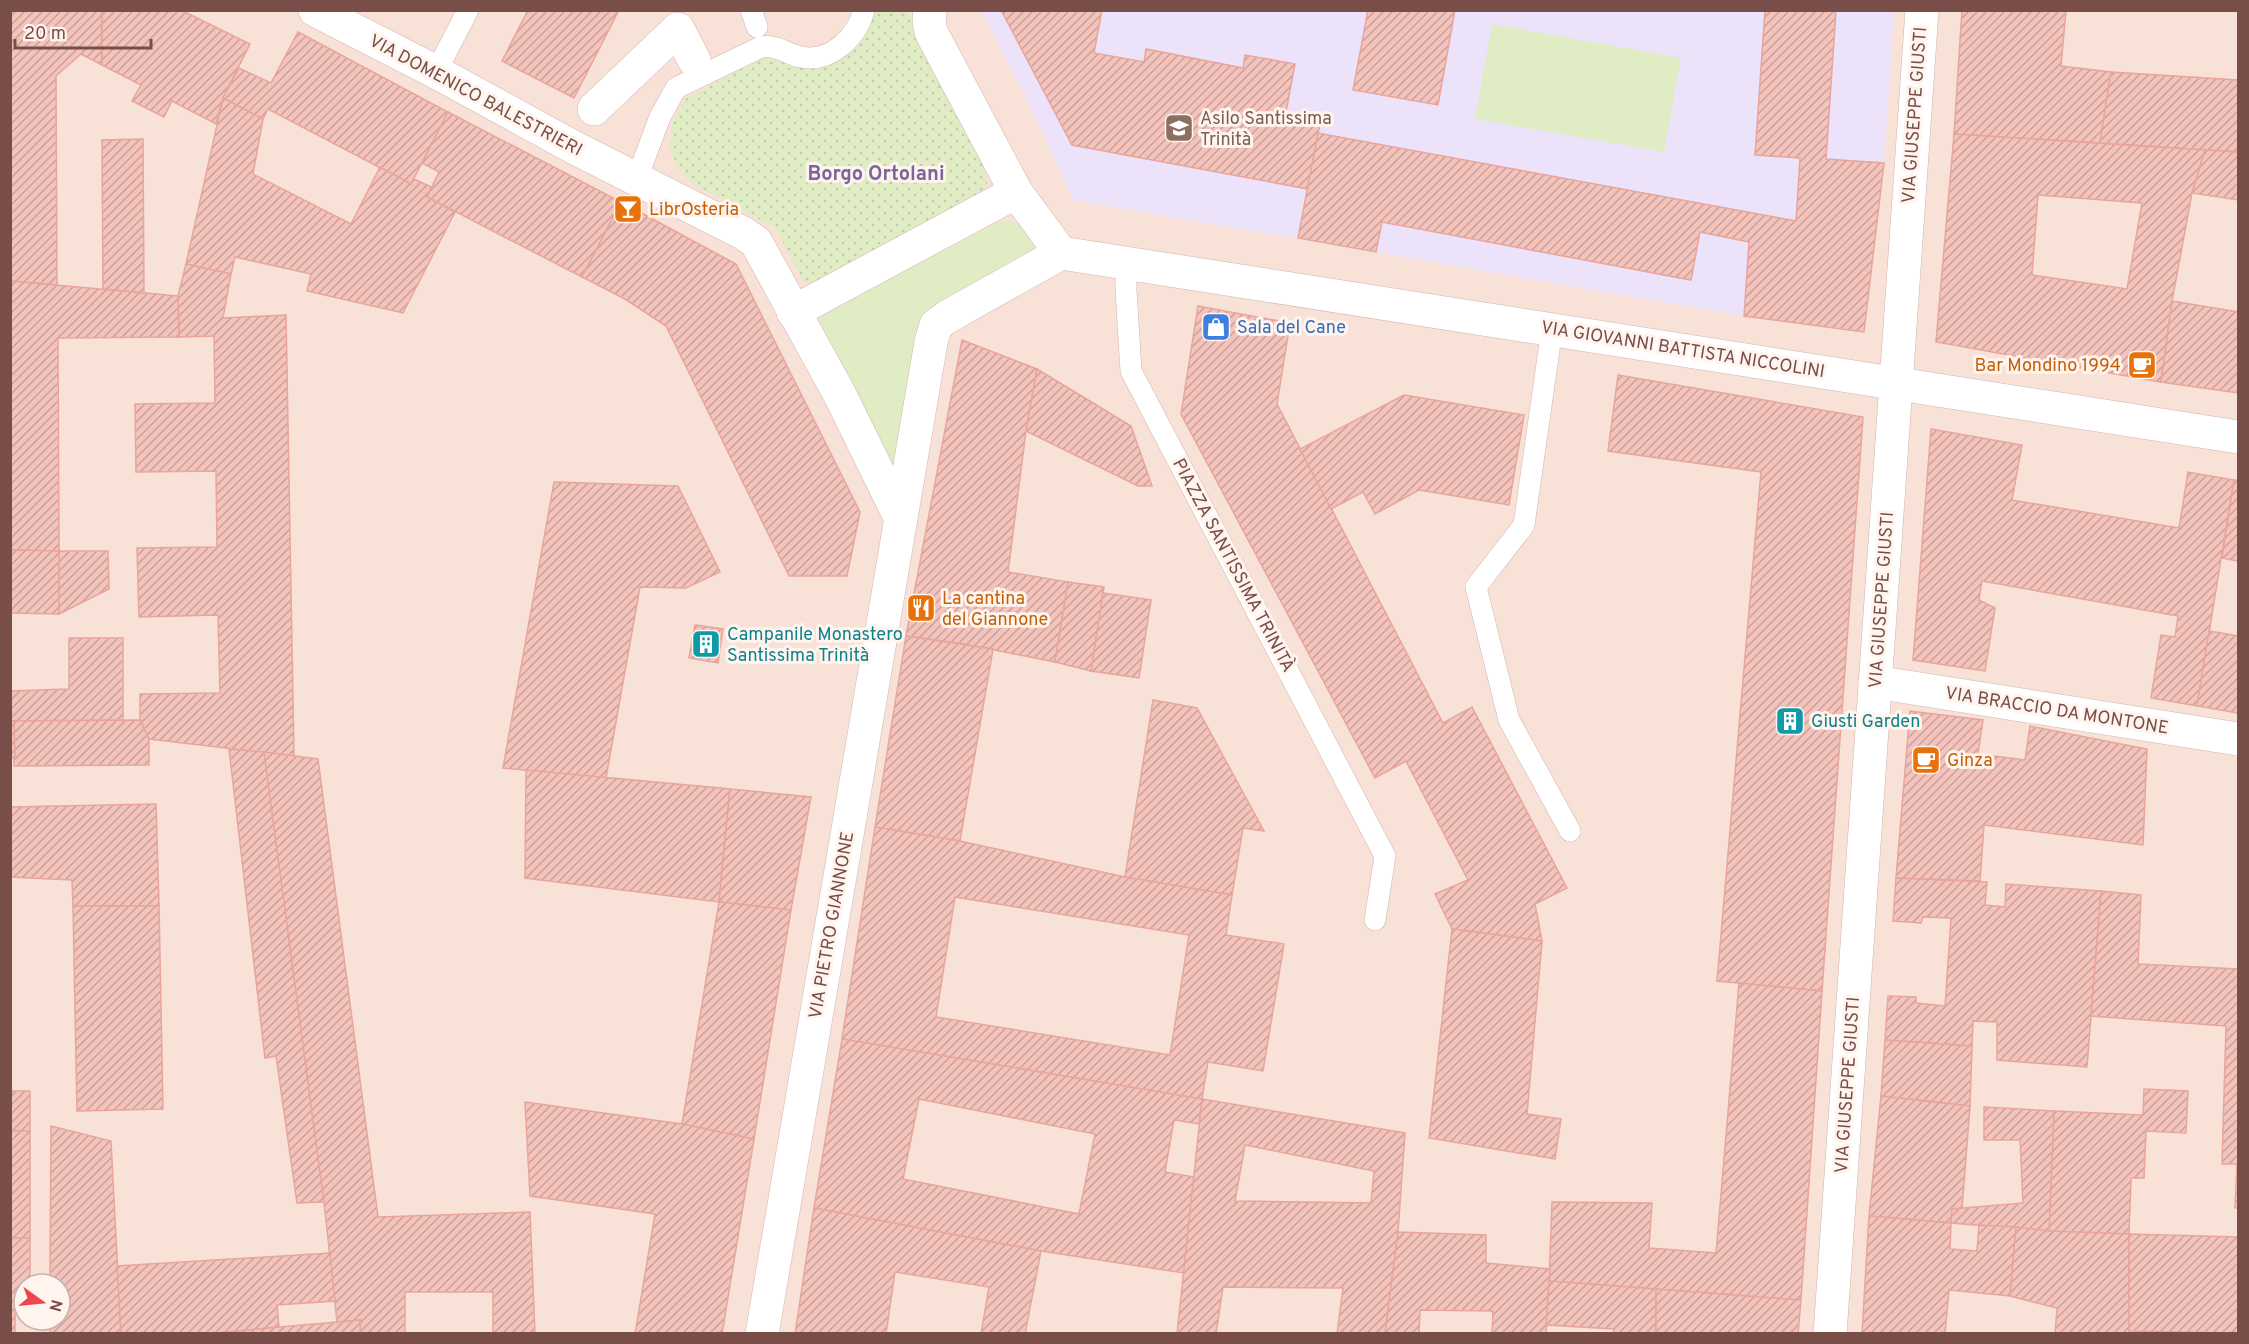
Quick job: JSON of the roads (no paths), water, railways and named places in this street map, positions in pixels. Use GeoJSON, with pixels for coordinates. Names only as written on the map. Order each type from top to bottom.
{"type":"FeatureCollection","features":[{"type":"Feature","properties":{"kind":"street","name":"VIA GIUSEPPE GIUSTI"},"geometry":{"type":"LineString","coordinates":[[1830,1334],[1922,10]]}},
{"type":"Feature","properties":{"kind":"street","name":"VIA DOMENICO BALESTRIERI"},"geometry":{"type":"LineString","coordinates":[[317,11],[573,147],[637,178]]}},
{"type":"Feature","properties":{"kind":"street"},"geometry":{"type":"LineString","coordinates":[[927,14],[931,32],[1016,192],[1061,253]]}},
{"type":"Feature","properties":{"kind":"street"},"geometry":{"type":"LineString","coordinates":[[594,109],[681,17],[694,60]]}},
{"type":"Feature","properties":{"kind":"street"},"geometry":{"type":"LineString","coordinates":[[637,178],[756,242],[840,395],[900,517]]}},
{"type":"Feature","properties":{"kind":"street"},"geometry":{"type":"LineString","coordinates":[[794,312],[1016,192]]}},
{"type":"Feature","properties":{"kind":"street"},"geometry":{"type":"LineString","coordinates":[[900,517],[936,325],[1061,253],[1126,264]]}},
{"type":"Feature","properties":{"kind":"street","name":"VIA GIOVANNI BATTISTA NICCOLINI"},"geometry":{"type":"LineString","coordinates":[[1126,264],[2238,437]]}},
{"type":"Feature","properties":{"kind":"street","name":"VIA PIETRO GIANNONE"},"geometry":{"type":"LineString","coordinates":[[762,1334],[900,517]]}},
{"type":"Feature","properties":{"kind":"street","name":"VIA BRACCIO DA MONTONE"},"geometry":{"type":"LineString","coordinates":[[1875,682],[2238,739]]}},
{"type":"Feature","properties":{"kind":"lane"},"geometry":{"type":"LineString","coordinates":[[435,72],[468,10]]}},
{"type":"Feature","properties":{"kind":"lane"},"geometry":{"type":"LineString","coordinates":[[637,178],[660,117],[676,87],[761,47],[770,45],[786,53],[805,58],[825,55],[843,46],[856,31],[864,10]]}},
{"type":"Feature","properties":{"kind":"lane","name":"PIAZZA SANTISSIMA TRINITÀ"},"geometry":{"type":"LineString","coordinates":[[1126,264],[1131,371],[1385,856],[1375,920]]}},
{"type":"Feature","properties":{"kind":"lane"},"geometry":{"type":"LineString","coordinates":[[1552,329],[1524,525],[1476,587],[1509,720],[1570,831]]}},
{"type":"Feature","properties":{"kind":"place","name":"Asilo Santissima Trinità"},"geometry":{"type":"Point","coordinates":[1179,128]}},
{"type":"Feature","properties":{"kind":"place","name":"LibrOsteria"},"geometry":{"type":"Point","coordinates":[628,209]}},
{"type":"Feature","properties":{"kind":"place","name":"Sala del Cane"},"geometry":{"type":"Point","coordinates":[1216,327]}},
{"type":"Feature","properties":{"kind":"place","name":"Bar Mondino 1994"},"geometry":{"type":"Point","coordinates":[2142,365]}},
{"type":"Feature","properties":{"kind":"place","name":"La cantina del Giannone"},"geometry":{"type":"Point","coordinates":[921,608]}},
{"type":"Feature","properties":{"kind":"place","name":"Campanile Monastero Santissima Trinità"},"geometry":{"type":"Point","coordinates":[706,644]}},
{"type":"Feature","properties":{"kind":"place","name":"Giusti Garden"},"geometry":{"type":"Point","coordinates":[1790,721]}},
{"type":"Feature","properties":{"kind":"place","name":"Ginza"},"geometry":{"type":"Point","coordinates":[1926,760]}},
{"type":"Feature","properties":{"kind":"district","name":"Borgo Ortolani"},"geometry":{"type":"Point","coordinates":[876,173]}}]}
